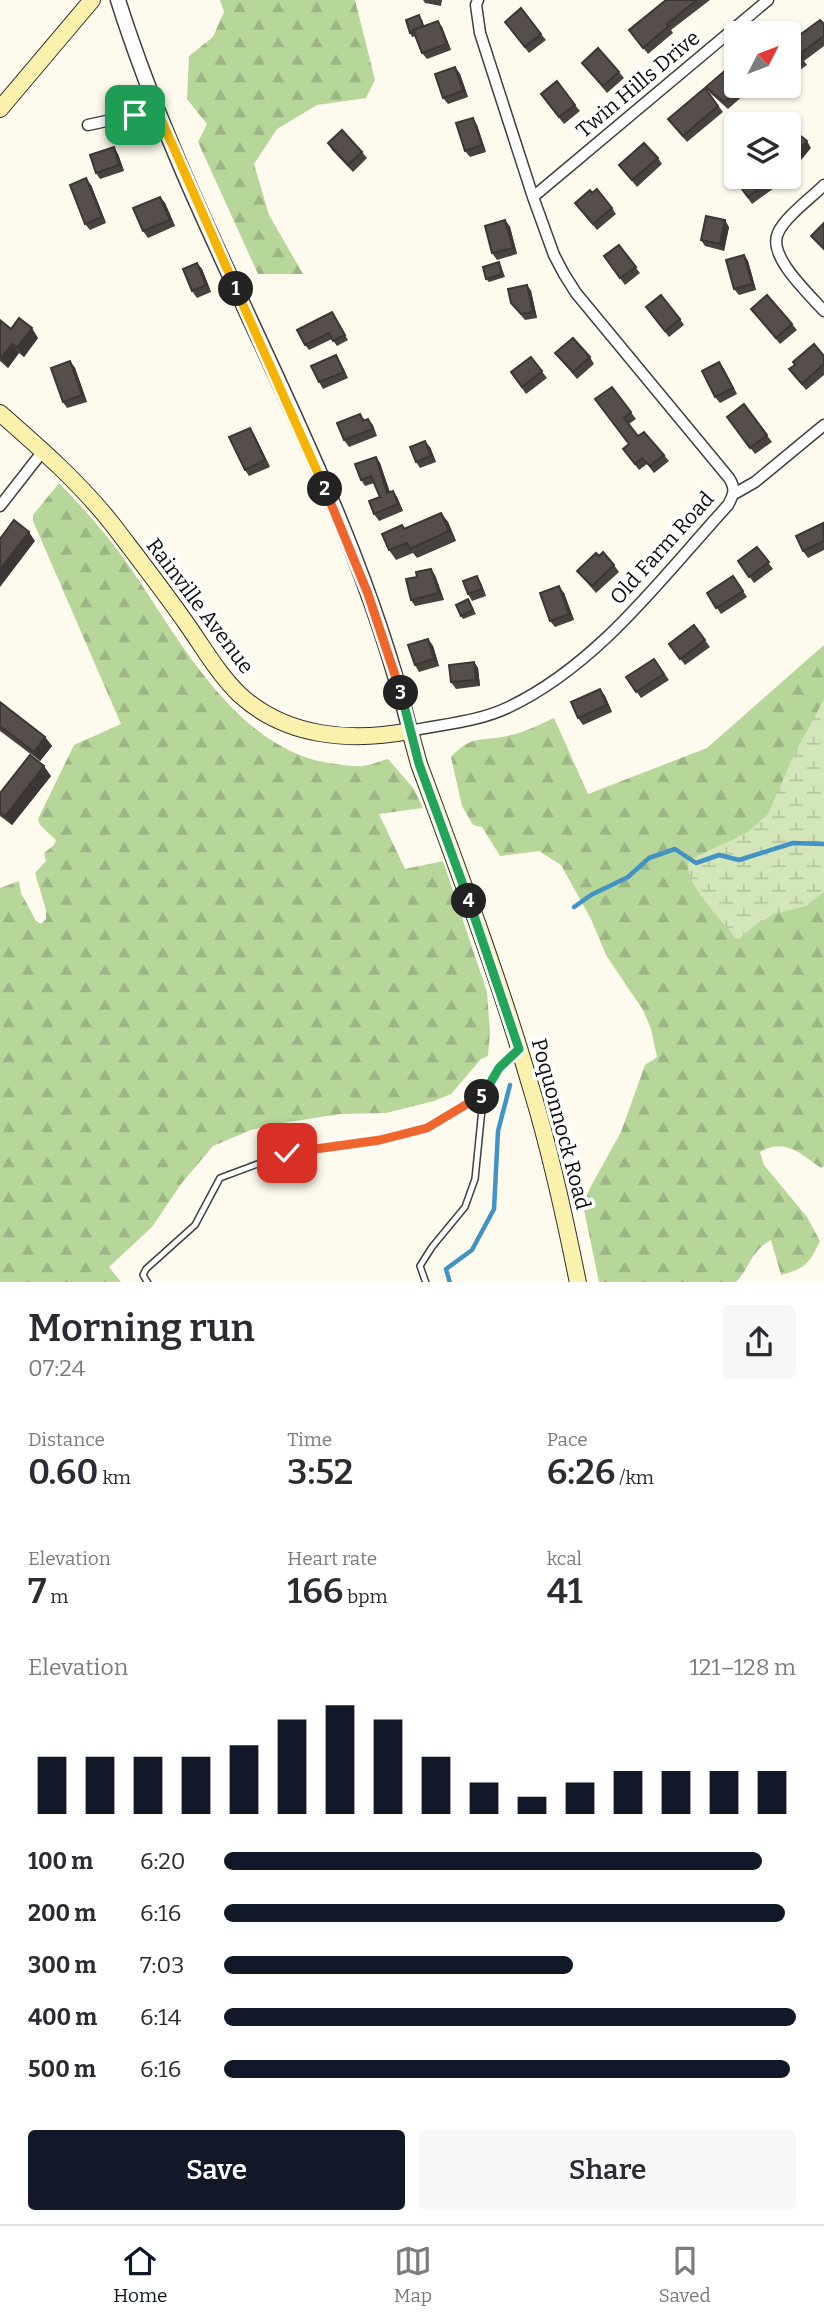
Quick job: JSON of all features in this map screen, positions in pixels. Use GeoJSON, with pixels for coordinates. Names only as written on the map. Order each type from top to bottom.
{"type":"FeatureCollection","features":[{"type":"Feature","properties":{"kind":"main road"},"geometry":{"type":"LineString","coordinates":[[0,109],[88,5]]}},
{"type":"Feature","properties":{"kind":"main road","name":"Rainville Avenue"},"geometry":{"type":"LineString","coordinates":[[0,413],[64,470],[110,522],[225,678],[253,705],[278,721],[337,737],[381,736],[410,731]]}},
{"type":"Feature","properties":{"kind":"main road","name":"Poquonnock Road"},"geometry":{"type":"LineString","coordinates":[[410,731],[419,764],[519,1049],[563,1210],[579,1282]]}},
{"type":"Feature","properties":{"kind":"street","name":"Poquonnock Road"},"geometry":{"type":"LineString","coordinates":[[118,0],[157,110],[339,520],[372,607],[402,697],[410,731]]}},
{"type":"Feature","properties":{"kind":"street","name":"Old Farm Road"},"geometry":{"type":"LineString","coordinates":[[410,731],[480,719],[508,708],[540,690],[597,645],[640,603],[728,505],[734,494],[729,478],[570,283],[554,255],[480,33],[476,5],[478,0]]}},
{"type":"Feature","properties":{"kind":"street","name":"Twin Hills Drive"},"geometry":{"type":"LineString","coordinates":[[533,197],[768,0]]}},
{"type":"Feature","properties":{"kind":"street"},"geometry":{"type":"LineString","coordinates":[[88,125],[157,110]]}},
{"type":"Feature","properties":{"kind":"street"},"geometry":{"type":"LineString","coordinates":[[824,185],[778,231],[775,241],[787,269],[824,311]]}},
{"type":"Feature","properties":{"kind":"street"},"geometry":{"type":"LineString","coordinates":[[734,494],[755,482],[824,425]]}},
{"type":"Feature","properties":{"kind":"street"},"geometry":{"type":"LineString","coordinates":[[0,506],[43,451]]}},
{"type":"Feature","properties":{"kind":"lane"},"geometry":{"type":"LineString","coordinates":[[479,1102],[499,1068],[519,1049]]}},
{"type":"Feature","properties":{"kind":"lane"},"geometry":{"type":"LineString","coordinates":[[147,1282],[143,1275],[146,1269],[195,1225],[220,1178],[287,1153],[380,1140],[427,1128],[472,1101],[479,1102]]}},
{"type":"Feature","properties":{"kind":"lane"},"geometry":{"type":"LineString","coordinates":[[426,1282],[420,1266],[465,1207],[475,1179],[482,1109],[479,1102]]}},
{"type":"Feature","properties":{"kind":"green space"},"geometry":{"type":"Polygon","coordinates":[[[220,0],[355,0],[375,80],[366,98],[317,105],[277,129],[254,164],[269,215],[303,274],[258,274],[198,142],[207,124],[187,99],[189,56],[213,37],[224,12],[220,0]]]}},
{"type":"Feature","properties":{"kind":"green space"},"geometry":{"type":"Polygon","coordinates":[[[59,483],[125,560],[188,654],[212,686],[239,714],[268,738],[300,755],[356,766],[388,759],[414,789],[423,808],[379,814],[405,869],[443,861],[487,992],[490,1032],[488,1056],[481,1059],[451,1094],[386,1113],[340,1114],[277,1124],[251,1130],[213,1146],[181,1184],[152,1227],[109,1267],[121,1282],[0,1282],[0,888],[19,881],[21,893],[36,921],[41,924],[46,919],[35,873],[46,861],[44,853],[56,840],[40,825],[38,819],[74,745],[121,724],[33,521],[33,515],[59,483]]]}},
{"type":"Feature","properties":{"kind":"green space"},"geometry":{"type":"Polygon","coordinates":[[[824,645],[824,1166],[821,1168],[800,1153],[785,1147],[777,1146],[760,1152],[764,1165],[807,1217],[820,1241],[806,1264],[781,1275],[771,1240],[759,1249],[736,1282],[599,1282],[583,1205],[621,1132],[645,1065],[657,1057],[651,1029],[643,1010],[606,955],[591,919],[561,865],[539,851],[500,856],[482,827],[473,825],[462,806],[451,757],[471,742],[513,735],[554,718],[588,794],[707,748],[824,645]]]}},
{"type":"Feature","properties":{"kind":"green space"},"geometry":{"type":"Polygon","coordinates":[[[824,699],[824,892],[806,906],[775,914],[758,923],[739,939],[735,938],[697,890],[688,869],[689,860],[748,832],[768,814],[793,757],[824,699]]]}},
{"type":"Feature","properties":{"kind":"building"},"geometry":{"type":"Polygon","coordinates":[[[666,0],[697,0],[643,48],[629,30],[666,0]]]}},
{"type":"Feature","properties":{"kind":"building"},"geometry":{"type":"Polygon","coordinates":[[[521,8],[541,34],[525,47],[505,22],[521,8]]]}},
{"type":"Feature","properties":{"kind":"building"},"geometry":{"type":"Polygon","coordinates":[[[419,15],[423,26],[410,33],[406,20],[419,15]]]}},
{"type":"Feature","properties":{"kind":"building"},"geometry":{"type":"Polygon","coordinates":[[[820,20],[824,24],[824,36],[802,52],[802,33],[820,20]]]}},
{"type":"Feature","properties":{"kind":"building"},"geometry":{"type":"Polygon","coordinates":[[[438,21],[447,44],[422,53],[413,30],[438,21]]]}},
{"type":"Feature","properties":{"kind":"building"},"geometry":{"type":"Polygon","coordinates":[[[598,48],[619,72],[603,86],[582,63],[598,48]]]}},
{"type":"Feature","properties":{"kind":"building"},"geometry":{"type":"Polygon","coordinates":[[[455,67],[463,91],[443,98],[435,74],[455,67]]]}},
{"type":"Feature","properties":{"kind":"building"},"geometry":{"type":"Polygon","coordinates":[[[724,72],[724,98],[729,98],[724,102],[706,87],[724,72]]]}},
{"type":"Feature","properties":{"kind":"building"},"geometry":{"type":"Polygon","coordinates":[[[557,81],[575,105],[559,117],[541,94],[557,81]]]}},
{"type":"Feature","properties":{"kind":"building"},"geometry":{"type":"Polygon","coordinates":[[[705,88],[718,106],[683,136],[668,119],[705,88]]]}},
{"type":"Feature","properties":{"kind":"building"},"geometry":{"type":"Polygon","coordinates":[[[473,118],[482,145],[465,151],[456,123],[473,118]]]}},
{"type":"Feature","properties":{"kind":"building"},"geometry":{"type":"Polygon","coordinates":[[[342,130],[362,152],[348,165],[328,143],[342,130]]]}},
{"type":"Feature","properties":{"kind":"building"},"geometry":{"type":"Polygon","coordinates":[[[801,136],[807,141],[801,148],[801,136]]]}},
{"type":"Feature","properties":{"kind":"building"},"geometry":{"type":"Polygon","coordinates":[[[644,143],[658,158],[632,180],[619,165],[644,143]]]}},
{"type":"Feature","properties":{"kind":"building"},"geometry":{"type":"Polygon","coordinates":[[[114,147],[119,165],[96,173],[90,155],[114,147]]]}},
{"type":"Feature","properties":{"kind":"building"},"geometry":{"type":"Polygon","coordinates":[[[86,178],[102,217],[85,224],[70,185],[86,178]]]}},
{"type":"Feature","properties":{"kind":"building"},"geometry":{"type":"Polygon","coordinates":[[[597,189],[612,208],[593,224],[575,203],[590,190],[592,193],[597,189]]]}},
{"type":"Feature","properties":{"kind":"building"},"geometry":{"type":"Polygon","coordinates":[[[742,189],[759,189],[748,197],[742,189]]]}},
{"type":"Feature","properties":{"kind":"building"},"geometry":{"type":"Polygon","coordinates":[[[160,197],[170,220],[143,231],[133,208],[160,197]]]}},
{"type":"Feature","properties":{"kind":"building"},"geometry":{"type":"Polygon","coordinates":[[[706,216],[725,220],[720,244],[701,240],[706,216]]]}},
{"type":"Feature","properties":{"kind":"building"},"geometry":{"type":"Polygon","coordinates":[[[505,220],[513,248],[492,253],[485,226],[505,220]]]}},
{"type":"Feature","properties":{"kind":"building"},"geometry":{"type":"Polygon","coordinates":[[[824,223],[824,249],[811,236],[824,223]]]}},
{"type":"Feature","properties":{"kind":"building"},"geometry":{"type":"Polygon","coordinates":[[[619,245],[636,267],[620,278],[604,256],[619,245]]]}},
{"type":"Feature","properties":{"kind":"building"},"geometry":{"type":"Polygon","coordinates":[[[744,255],[752,284],[734,289],[726,260],[744,255]]]}},
{"type":"Feature","properties":{"kind":"building"},"geometry":{"type":"Polygon","coordinates":[[[499,262],[502,274],[486,279],[483,267],[499,262]]]}},
{"type":"Feature","properties":{"kind":"building"},"geometry":{"type":"Polygon","coordinates":[[[197,263],[206,285],[192,291],[183,269],[197,263]]]}},
{"type":"Feature","properties":{"kind":"building"},"geometry":{"type":"Polygon","coordinates":[[[527,285],[533,312],[521,314],[511,303],[508,289],[527,285]]]}},
{"type":"Feature","properties":{"kind":"building"},"geometry":{"type":"Polygon","coordinates":[[[661,295],[680,319],[665,331],[646,307],[661,295]]]}},
{"type":"Feature","properties":{"kind":"building"},"geometry":{"type":"Polygon","coordinates":[[[767,295],[792,324],[776,338],[751,309],[767,295]]]}},
{"type":"Feature","properties":{"kind":"building"},"geometry":{"type":"Polygon","coordinates":[[[332,312],[345,335],[333,341],[329,333],[305,345],[297,330],[332,312]]]}},
{"type":"Feature","properties":{"kind":"building"},"geometry":{"type":"Polygon","coordinates":[[[19,318],[32,328],[17,347],[12,344],[1,358],[0,320],[11,329],[19,318]]]}},
{"type":"Feature","properties":{"kind":"building"},"geometry":{"type":"Polygon","coordinates":[[[573,338],[590,357],[573,372],[555,353],[573,338]]]}},
{"type":"Feature","properties":{"kind":"building"},"geometry":{"type":"Polygon","coordinates":[[[814,344],[824,356],[824,364],[802,384],[789,369],[795,365],[793,362],[814,344]]]}},
{"type":"Feature","properties":{"kind":"building"},"geometry":{"type":"Polygon","coordinates":[[[336,355],[344,372],[319,382],[311,366],[336,355]]]}},
{"type":"Feature","properties":{"kind":"building"},"geometry":{"type":"Polygon","coordinates":[[[531,357],[542,371],[522,387],[511,372],[531,357]]]}},
{"type":"Feature","properties":{"kind":"building"},"geometry":{"type":"Polygon","coordinates":[[[70,361],[82,395],[63,402],[51,368],[70,361]]]}},
{"type":"Feature","properties":{"kind":"building"},"geometry":{"type":"Polygon","coordinates":[[[719,362],[733,388],[715,397],[702,371],[719,362]]]}},
{"type":"Feature","properties":{"kind":"building"},"geometry":{"type":"Polygon","coordinates":[[[612,387],[631,412],[624,418],[638,436],[644,432],[664,455],[650,466],[642,458],[635,464],[623,449],[629,444],[595,399],[612,387]]]}},
{"type":"Feature","properties":{"kind":"building"},"geometry":{"type":"Polygon","coordinates":[[[744,404],[767,435],[750,448],[727,417],[744,404]]]}},
{"type":"Feature","properties":{"kind":"building"},"geometry":{"type":"Polygon","coordinates":[[[360,414],[363,421],[368,419],[373,429],[344,440],[337,423],[360,414]]]}},
{"type":"Feature","properties":{"kind":"building"},"geometry":{"type":"Polygon","coordinates":[[[250,428],[265,460],[245,470],[229,437],[250,428]]]}},
{"type":"Feature","properties":{"kind":"building"},"geometry":{"type":"Polygon","coordinates":[[[425,441],[431,456],[416,462],[410,447],[425,441]]]}},
{"type":"Feature","properties":{"kind":"building"},"geometry":{"type":"Polygon","coordinates":[[[376,457],[387,493],[393,491],[398,504],[374,514],[369,501],[380,497],[371,476],[361,480],[355,464],[376,457]]]}},
{"type":"Feature","properties":{"kind":"building"},"geometry":{"type":"Polygon","coordinates":[[[441,513],[449,531],[410,549],[407,543],[389,550],[382,534],[402,525],[404,529],[441,513]]]}},
{"type":"Feature","properties":{"kind":"building"},"geometry":{"type":"Polygon","coordinates":[[[14,520],[29,532],[0,569],[0,539],[14,520]]]}},
{"type":"Feature","properties":{"kind":"building"},"geometry":{"type":"Polygon","coordinates":[[[823,523],[824,541],[803,551],[796,536],[823,523]]]}},
{"type":"Feature","properties":{"kind":"building"},"geometry":{"type":"Polygon","coordinates":[[[757,547],[769,562],[749,577],[738,561],[757,547]]]}},
{"type":"Feature","properties":{"kind":"building"},"geometry":{"type":"Polygon","coordinates":[[[603,552],[614,565],[592,586],[577,571],[596,553],[599,556],[603,552]]]}},
{"type":"Feature","properties":{"kind":"building"},"geometry":{"type":"Polygon","coordinates":[[[431,569],[439,593],[411,600],[406,579],[417,577],[416,572],[431,569]]]}},
{"type":"Feature","properties":{"kind":"building"},"geometry":{"type":"Polygon","coordinates":[[[477,576],[482,589],[468,594],[463,581],[477,576]]]}},
{"type":"Feature","properties":{"kind":"building"},"geometry":{"type":"Polygon","coordinates":[[[733,576],[743,591],[716,608],[707,593],[733,576]]]}},
{"type":"Feature","properties":{"kind":"building"},"geometry":{"type":"Polygon","coordinates":[[[559,586],[569,614],[550,621],[540,593],[559,586]]]}},
{"type":"Feature","properties":{"kind":"building"},"geometry":{"type":"Polygon","coordinates":[[[468,599],[473,610],[461,616],[456,605],[468,599]]]}},
{"type":"Feature","properties":{"kind":"building"},"geometry":{"type":"Polygon","coordinates":[[[694,625],[705,640],[680,659],[669,644],[694,625]]]}},
{"type":"Feature","properties":{"kind":"building"},"geometry":{"type":"Polygon","coordinates":[[[428,639],[434,659],[415,665],[408,645],[428,639]]]}},
{"type":"Feature","properties":{"kind":"building"},"geometry":{"type":"Polygon","coordinates":[[[654,659],[664,674],[636,692],[626,677],[654,659]]]}},
{"type":"Feature","properties":{"kind":"building"},"geometry":{"type":"Polygon","coordinates":[[[474,662],[476,680],[451,682],[449,665],[474,662]]]}},
{"type":"Feature","properties":{"kind":"building"},"geometry":{"type":"Polygon","coordinates":[[[600,689],[607,705],[578,718],[571,702],[600,689]]]}},
{"type":"Feature","properties":{"kind":"building"},"geometry":{"type":"Polygon","coordinates":[[[0,702],[45,737],[34,752],[0,726],[0,702]]]}},
{"type":"Feature","properties":{"kind":"building"},"geometry":{"type":"Polygon","coordinates":[[[30,755],[44,766],[5,816],[0,812],[0,793],[30,755]]]}},
{"type":"Feature","properties":{"kind":"waterway"},"geometry":{"type":"LineString","coordinates":[[574,907],[591,895],[628,877],[649,858],[675,849],[696,863],[719,855],[739,860],[793,843],[824,844]]}},
{"type":"Feature","properties":{"kind":"waterway"},"geometry":{"type":"LineString","coordinates":[[450,1282],[446,1269],[472,1250],[494,1209],[498,1131],[510,1085]]}},
{"type":"Feature","properties":{"kind":"route"},"geometry":{"type":"LineString","coordinates":[[135,115],[157,110],[339,520],[368,594],[402,697],[419,764],[519,1049],[499,1068],[479,1102],[472,1101],[427,1128],[380,1140],[287,1153]]}}]}
